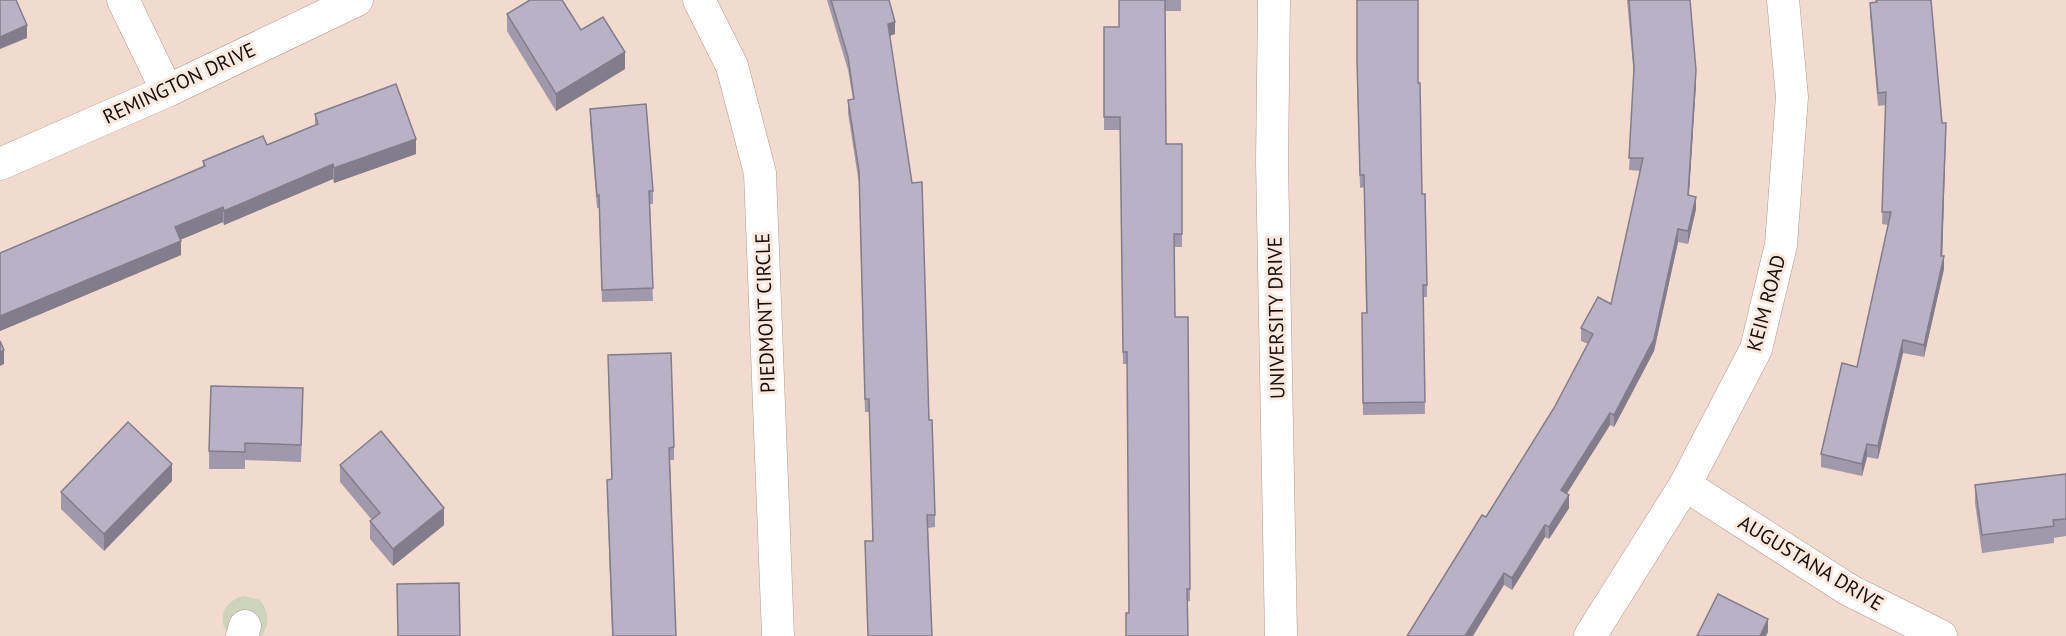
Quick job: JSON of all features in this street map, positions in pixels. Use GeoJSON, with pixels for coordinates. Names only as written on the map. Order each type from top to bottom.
{"type":"FeatureCollection","features":[{"type":"Feature","properties":{"kind":"street"},"geometry":{"type":"LineString","coordinates":[[123,0],[167,91]]}},
{"type":"Feature","properties":{"kind":"street","name":"REMINGTON DRIVE"},"geometry":{"type":"LineString","coordinates":[[0,164],[167,91],[357,0]]}},
{"type":"Feature","properties":{"kind":"street","name":"PIEDMONT CIRCLE"},"geometry":{"type":"LineString","coordinates":[[699,0],[732,66],[760,173],[778,636]]}},
{"type":"Feature","properties":{"kind":"street","name":"UNIVERSITY DRIVE"},"geometry":{"type":"LineString","coordinates":[[1274,0],[1272,162],[1281,636]]}},
{"type":"Feature","properties":{"kind":"street","name":"KEIM ROAD"},"geometry":{"type":"LineString","coordinates":[[1590,636],[1685,485],[1756,350],[1781,245],[1792,97],[1783,0]]}},
{"type":"Feature","properties":{"kind":"street","name":"AUGUSTANA DRIVE"},"geometry":{"type":"LineString","coordinates":[[1685,485],[1849,591],[1941,636]]}},
{"type":"Feature","properties":{"kind":"green space"},"geometry":{"type":"Polygon","coordinates":[[[244,596],[260,600],[265,609],[268,618],[261,636],[230,636],[225,630],[223,617],[227,606],[237,598],[244,596]]]}},
{"type":"Feature","properties":{"kind":"building"},"geometry":{"type":"Polygon","coordinates":[[[0,0],[16,0],[27,25],[0,37],[0,0]]]}},
{"type":"Feature","properties":{"kind":"building"},"geometry":{"type":"Polygon","coordinates":[[[530,0],[562,0],[581,30],[603,17],[625,52],[556,94],[507,14],[530,0]]]}},
{"type":"Feature","properties":{"kind":"building"},"geometry":{"type":"Polygon","coordinates":[[[831,0],[889,0],[895,22],[888,24],[912,183],[922,182],[929,420],[932,420],[935,515],[927,515],[932,636],[868,636],[865,541],[873,541],[869,399],[865,399],[859,171],[848,100],[854,99],[848,57],[831,0]]]}},
{"type":"Feature","properties":{"kind":"building"},"geometry":{"type":"Polygon","coordinates":[[[1119,0],[1165,0],[1166,144],[1182,144],[1182,234],[1174,234],[1175,317],[1188,317],[1190,589],[1187,589],[1188,636],[1126,636],[1126,613],[1129,613],[1127,352],[1123,352],[1120,117],[1104,117],[1104,27],[1119,27],[1119,0]]]}},
{"type":"Feature","properties":{"kind":"building"},"geometry":{"type":"Polygon","coordinates":[[[1357,0],[1418,0],[1418,83],[1420,83],[1422,194],[1425,194],[1427,285],[1423,285],[1425,402],[1363,403],[1362,313],[1367,313],[1364,175],[1360,175],[1357,0]]]}},
{"type":"Feature","properties":{"kind":"building"},"geometry":{"type":"Polygon","coordinates":[[[1629,0],[1690,0],[1696,70],[1688,195],[1696,197],[1688,231],[1678,229],[1654,339],[1614,415],[1610,413],[1561,490],[1569,495],[1549,527],[1545,525],[1512,578],[1504,573],[1465,636],[1407,636],[1482,515],[1486,517],[1554,408],[1593,334],[1581,328],[1598,297],[1611,304],[1643,158],[1629,158],[1634,68],[1629,0]]]}},
{"type":"Feature","properties":{"kind":"building"},"geometry":{"type":"Polygon","coordinates":[[[1876,0],[1931,0],[1942,123],[1946,123],[1941,256],[1944,256],[1924,345],[1903,340],[1878,446],[1867,444],[1862,464],[1821,454],[1842,363],[1857,367],[1891,212],[1882,212],[1886,92],[1878,93],[1870,3],[1877,2],[1876,0]]]}},
{"type":"Feature","properties":{"kind":"building"},"geometry":{"type":"Polygon","coordinates":[[[396,84],[416,139],[334,168],[333,164],[224,211],[223,207],[175,227],[181,241],[0,316],[0,253],[205,166],[203,161],[263,136],[267,145],[318,124],[315,114],[396,84]]]}},
{"type":"Feature","properties":{"kind":"building"},"geometry":{"type":"Polygon","coordinates":[[[646,104],[653,191],[649,191],[653,288],[602,290],[599,195],[597,196],[590,109],[646,104]]]}},
{"type":"Feature","properties":{"kind":"building"},"geometry":{"type":"Polygon","coordinates":[[[671,353],[674,447],[669,448],[676,636],[613,636],[607,480],[612,479],[608,355],[671,353]]]}},
{"type":"Feature","properties":{"kind":"building"},"geometry":{"type":"Polygon","coordinates":[[[211,386],[303,388],[301,445],[245,443],[245,452],[209,451],[211,386]]]}},
{"type":"Feature","properties":{"kind":"building"},"geometry":{"type":"Polygon","coordinates":[[[128,422],[172,464],[104,534],[61,492],[128,422]]]}},
{"type":"Feature","properties":{"kind":"building"},"geometry":{"type":"Polygon","coordinates":[[[381,431],[444,508],[393,549],[370,521],[380,513],[340,465],[381,431]]]}},
{"type":"Feature","properties":{"kind":"building"},"geometry":{"type":"Polygon","coordinates":[[[2066,474],[2066,519],[2053,520],[2054,526],[1982,535],[1975,485],[2066,474]]]}},
{"type":"Feature","properties":{"kind":"building"},"geometry":{"type":"Polygon","coordinates":[[[459,583],[460,636],[398,636],[397,584],[459,583]]]}},
{"type":"Feature","properties":{"kind":"building"},"geometry":{"type":"Polygon","coordinates":[[[1718,594],[1768,619],[1760,636],[1697,636],[1718,594]]]}}]}
